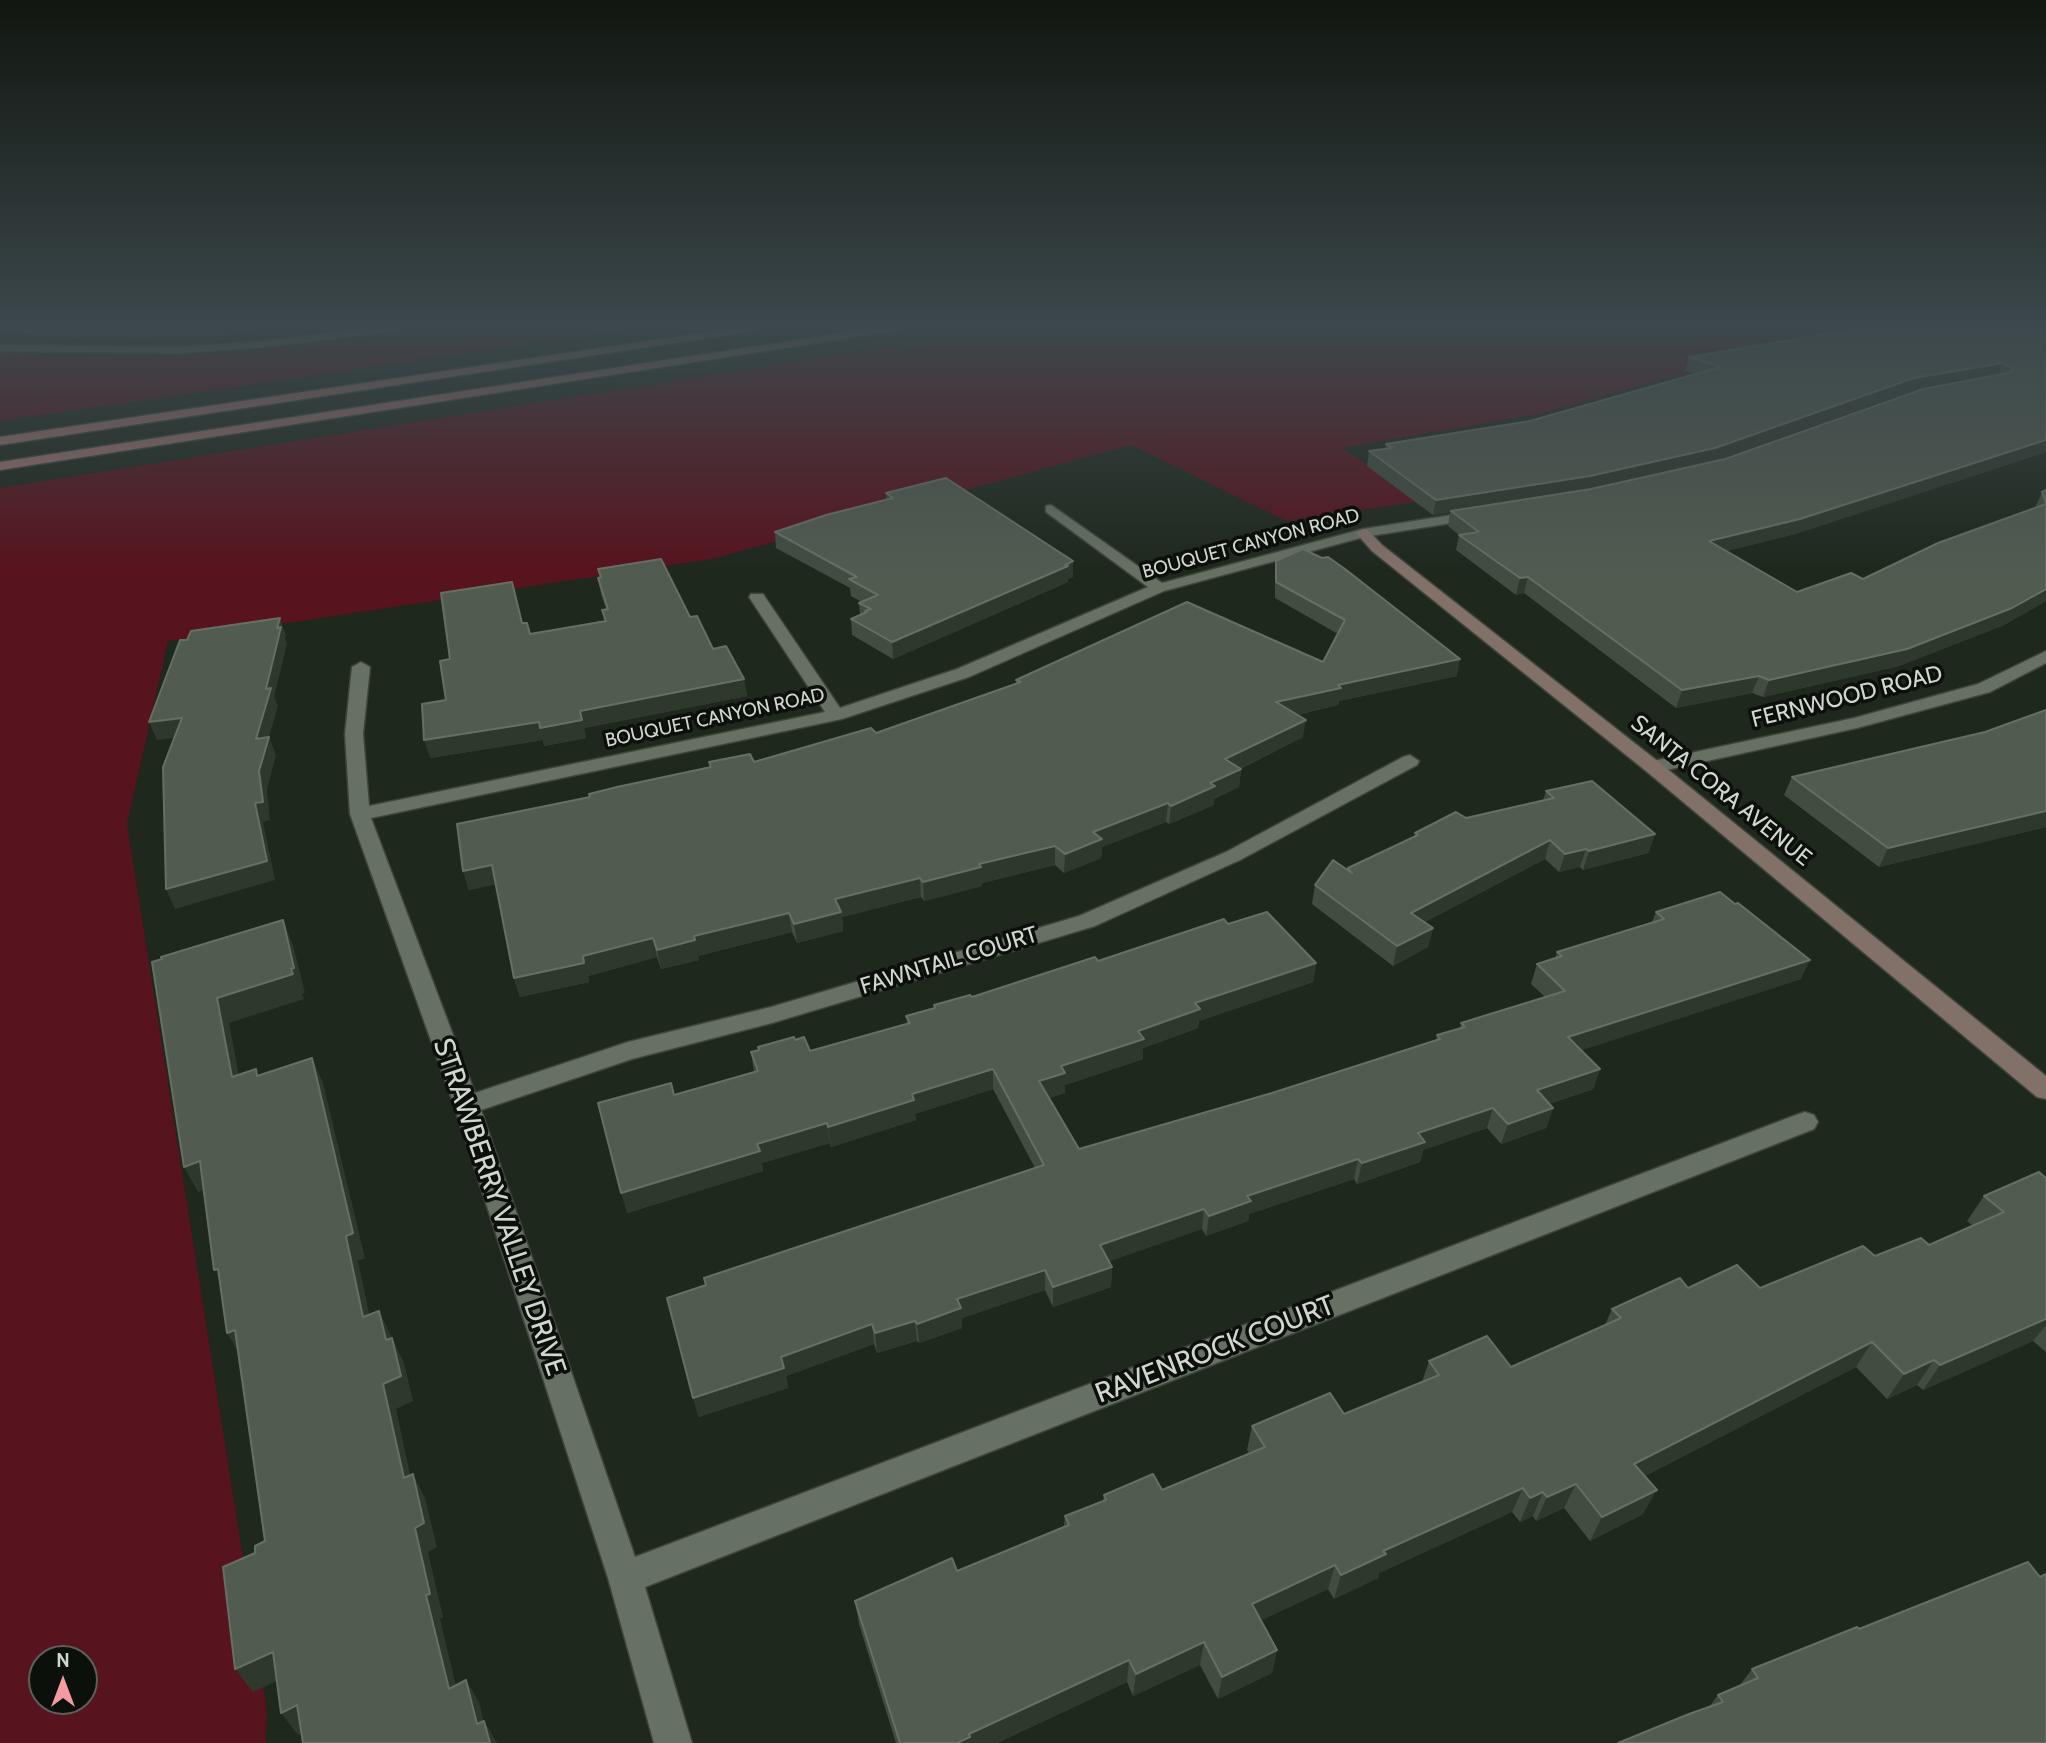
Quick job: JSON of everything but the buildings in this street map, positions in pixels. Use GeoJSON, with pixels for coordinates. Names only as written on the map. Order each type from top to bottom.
{"type":"FeatureCollection","features":[{"type":"Feature","properties":{"kind":"main road"},"geometry":{"type":"LineString","coordinates":[[0,441],[211,409]]}},
{"type":"Feature","properties":{"kind":"main road"},"geometry":{"type":"LineString","coordinates":[[0,466],[367,409]]}},
{"type":"Feature","properties":{"kind":"street"},"geometry":{"type":"LineString","coordinates":[[1051,509],[1159,588]]}},
{"type":"Feature","properties":{"kind":"street","name":"BOUQUET CANYON ROAD"},"geometry":{"type":"LineString","coordinates":[[360,814],[836,715],[963,673],[1159,588],[1363,534],[1493,512]]}},
{"type":"Feature","properties":{"kind":"street","name":"SANTA CORA AVENUE"},"geometry":{"type":"LineString","coordinates":[[1363,534],[1377,548],[1653,767],[2046,1090]]}},
{"type":"Feature","properties":{"kind":"street"},"geometry":{"type":"LineString","coordinates":[[757,597],[836,715]]}},
{"type":"Feature","properties":{"kind":"street","name":"FERNWOOD ROAD"},"geometry":{"type":"LineString","coordinates":[[1653,767],[1857,723],[1984,688],[2046,656]]}},
{"type":"Feature","properties":{"kind":"street","name":"STRAWBERRY VALLEY DRIVE"},"geometry":{"type":"LineString","coordinates":[[361,667],[354,734],[360,814],[467,1105],[625,1578],[673,1743]]}},
{"type":"Feature","properties":{"kind":"street","name":"FAWNTAIL COURT"},"geometry":{"type":"LineString","coordinates":[[467,1105],[628,1051],[772,1015],[1087,921],[1233,856],[1410,761]]}},
{"type":"Feature","properties":{"kind":"street","name":"RAVENROCK COURT"},"geometry":{"type":"LineString","coordinates":[[625,1578],[1805,1122]]}},
{"type":"Feature","properties":{"kind":"shaded area"},"geometry":{"type":"Polygon","coordinates":[[[0,409],[80,409],[0,421],[0,409]]]}},
{"type":"Feature","properties":{"kind":"shaded area"},"geometry":{"type":"Polygon","coordinates":[[[496,409],[1557,409],[1342,448],[1421,501],[1287,521],[1131,445],[711,559],[168,641],[127,824],[267,1710],[266,1743],[0,1743],[0,488],[496,409]]]}}]}
